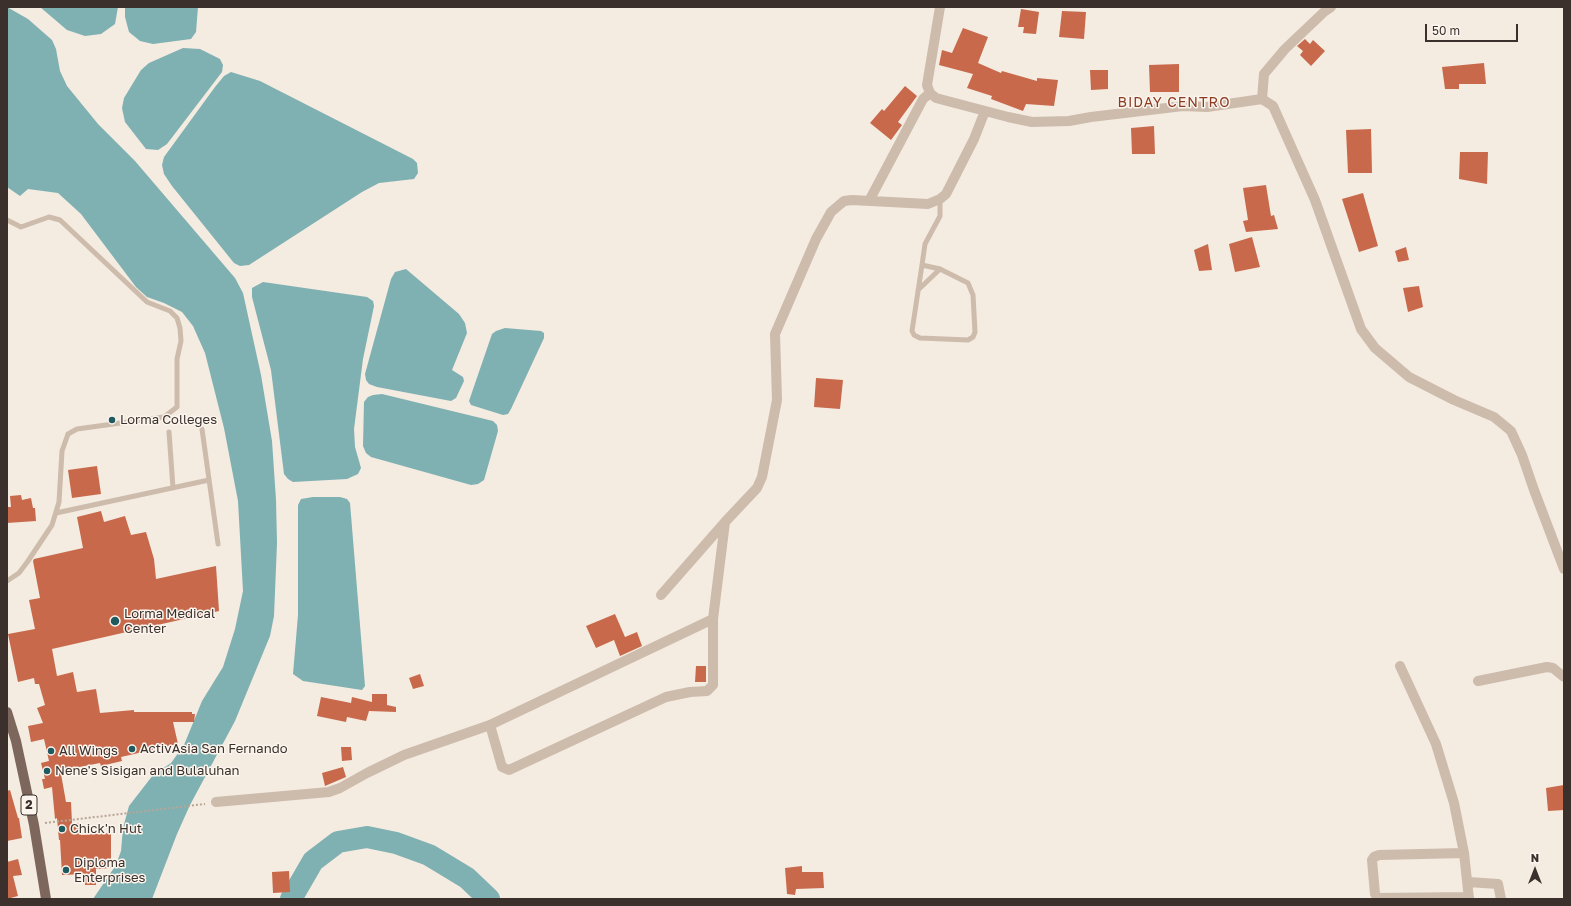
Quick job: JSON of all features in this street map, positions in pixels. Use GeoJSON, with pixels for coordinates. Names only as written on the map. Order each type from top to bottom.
{"type":"FeatureCollection","features":[{"type":"Feature","properties":{"kind":"main road","name":"2"},"geometry":{"type":"LineString","coordinates":[[7,712],[16,741],[34,825],[46,899]]}},
{"type":"Feature","properties":{"kind":"street"},"geometry":{"type":"LineString","coordinates":[[940,7],[927,85],[930,94],[936,98],[1032,122],[1069,121],[1090,117],[1183,106],[1207,107],[1262,99],[1273,106],[1315,200],[1361,329],[1375,348],[1409,377],[1454,400],[1494,417],[1512,431],[1564,569]]}},
{"type":"Feature","properties":{"kind":"street"},"geometry":{"type":"LineString","coordinates":[[1262,99],[1264,74],[1285,49],[1324,10],[1331,7]]}},
{"type":"Feature","properties":{"kind":"street"},"geometry":{"type":"LineString","coordinates":[[869,201],[922,99],[930,94]]}},
{"type":"Feature","properties":{"kind":"street"},"geometry":{"type":"LineString","coordinates":[[661,595],[760,484],[777,400],[775,334],[784,310],[816,239],[831,212],[844,201],[928,204],[940,199],[946,194],[980,128],[985,111]]}},
{"type":"Feature","properties":{"kind":"street"},"geometry":{"type":"LineString","coordinates":[[490,725],[502,767],[510,770],[666,697],[690,692],[707,692],[713,685],[713,619],[725,522]]}},
{"type":"Feature","properties":{"kind":"street"},"geometry":{"type":"LineString","coordinates":[[216,802],[329,792],[349,785],[367,773],[404,755],[490,725],[713,619]]}},
{"type":"Feature","properties":{"kind":"street"},"geometry":{"type":"LineString","coordinates":[[1400,666],[1436,744],[1454,803],[1464,853],[1469,898],[1378,898],[1375,894],[1372,860],[1374,857],[1379,855],[1464,853]]}},
{"type":"Feature","properties":{"kind":"street"},"geometry":{"type":"LineString","coordinates":[[1478,681],[1547,668],[1553,668],[1564,677]]}},
{"type":"Feature","properties":{"kind":"street"},"geometry":{"type":"LineString","coordinates":[[1468,882],[1498,884],[1501,899]]}},
{"type":"Feature","properties":{"kind":"lane"},"geometry":{"type":"LineString","coordinates":[[922,265],[940,269],[968,283],[972,289],[975,332],[974,337],[968,340],[920,338],[914,335],[912,331],[925,244],[940,216],[940,199]]}},
{"type":"Feature","properties":{"kind":"lane"},"geometry":{"type":"LineString","coordinates":[[7,220],[21,227],[49,217],[60,220],[147,302],[170,310],[177,318],[180,328],[181,341],[177,359],[177,407],[164,417],[76,429],[68,434],[62,451],[60,488],[56,513],[52,525],[38,549],[19,573],[7,581]]}},
{"type":"Feature","properties":{"kind":"lane"},"geometry":{"type":"LineString","coordinates":[[918,290],[940,269]]}},
{"type":"Feature","properties":{"kind":"lane"},"geometry":{"type":"LineString","coordinates":[[202,429],[218,544]]}},
{"type":"Feature","properties":{"kind":"lane"},"geometry":{"type":"LineString","coordinates":[[169,432],[173,488]]}},
{"type":"Feature","properties":{"kind":"lane"},"geometry":{"type":"LineString","coordinates":[[56,513],[209,480]]}},
{"type":"Feature","properties":{"kind":"path"},"geometry":{"type":"LineString","coordinates":[[34,825],[216,802]]}},
{"type":"Feature","properties":{"kind":"water"},"geometry":{"type":"Polygon","coordinates":[[[7,7],[28,19],[52,40],[56,49],[60,71],[67,86],[98,124],[135,161],[235,278],[243,293],[261,375],[272,441],[277,543],[274,616],[270,636],[235,721],[190,805],[152,899],[93,899],[116,865],[121,851],[123,828],[129,806],[153,775],[171,763],[184,745],[202,701],[223,667],[235,629],[243,591],[238,501],[224,428],[205,353],[193,326],[182,312],[147,297],[136,287],[81,214],[58,193],[28,189],[20,196],[7,187],[7,7]]]}},
{"type":"Feature","properties":{"kind":"water"},"geometry":{"type":"Polygon","coordinates":[[[40,7],[118,7],[115,24],[101,34],[85,36],[67,30],[40,7]]]}},
{"type":"Feature","properties":{"kind":"water"},"geometry":{"type":"Polygon","coordinates":[[[125,7],[198,7],[196,32],[191,39],[153,44],[140,41],[129,32],[125,17],[125,7]]]}},
{"type":"Feature","properties":{"kind":"water"},"geometry":{"type":"Polygon","coordinates":[[[183,48],[200,49],[220,59],[223,65],[222,72],[167,144],[158,150],[146,149],[125,122],[122,108],[124,98],[141,70],[149,63],[183,48]]]}},
{"type":"Feature","properties":{"kind":"water"},"geometry":{"type":"Polygon","coordinates":[[[231,72],[260,81],[413,159],[417,163],[418,173],[414,179],[379,183],[362,192],[249,265],[240,266],[234,263],[172,186],[164,174],[162,165],[164,157],[215,87],[224,76],[231,72]]]}},
{"type":"Feature","properties":{"kind":"water"},"geometry":{"type":"Polygon","coordinates":[[[406,269],[459,314],[465,323],[467,333],[452,370],[463,377],[464,381],[456,398],[451,401],[377,387],[369,384],[366,380],[365,374],[391,279],[395,272],[406,269]]]}},
{"type":"Feature","properties":{"kind":"water"},"geometry":{"type":"Polygon","coordinates":[[[263,282],[367,297],[373,301],[374,306],[363,359],[354,429],[355,447],[361,468],[358,474],[347,479],[293,482],[284,474],[271,370],[252,297],[252,288],[263,282]]]}},
{"type":"Feature","properties":{"kind":"water"},"geometry":{"type":"Polygon","coordinates":[[[505,328],[541,331],[544,333],[544,338],[511,409],[508,414],[503,415],[471,405],[469,401],[492,334],[505,328]]]}},
{"type":"Feature","properties":{"kind":"water"},"geometry":{"type":"Polygon","coordinates":[[[382,394],[493,421],[497,425],[498,431],[484,480],[478,484],[471,485],[371,457],[366,453],[363,446],[364,402],[368,397],[382,394]]]}},
{"type":"Feature","properties":{"kind":"water"},"geometry":{"type":"Polygon","coordinates":[[[313,497],[340,497],[347,499],[350,503],[365,686],[362,690],[303,681],[293,674],[298,615],[298,505],[301,499],[313,497]]]}},
{"type":"Feature","properties":{"kind":"building"},"geometry":{"type":"Polygon","coordinates":[[[1021,9],[1039,12],[1036,34],[1023,33],[1024,27],[1018,27],[1021,9]]]}},
{"type":"Feature","properties":{"kind":"building"},"geometry":{"type":"Polygon","coordinates":[[[1062,11],[1086,12],[1084,39],[1059,37],[1062,11]]]}},
{"type":"Feature","properties":{"kind":"building"},"geometry":{"type":"Polygon","coordinates":[[[963,28],[988,37],[978,63],[1001,73],[1002,71],[1037,81],[1037,78],[1058,80],[1054,106],[1026,104],[1023,111],[991,99],[992,96],[967,88],[973,74],[939,65],[942,50],[952,53],[963,28]]]}},
{"type":"Feature","properties":{"kind":"building"},"geometry":{"type":"Polygon","coordinates":[[[1305,39],[1310,44],[1313,40],[1325,51],[1311,66],[1300,55],[1303,51],[1297,46],[1305,39]]]}},
{"type":"Feature","properties":{"kind":"building"},"geometry":{"type":"Polygon","coordinates":[[[1484,63],[1486,84],[1459,84],[1459,89],[1445,89],[1442,67],[1484,63]]]}},
{"type":"Feature","properties":{"kind":"building"},"geometry":{"type":"Polygon","coordinates":[[[1179,64],[1179,92],[1150,92],[1149,65],[1179,64]]]}},
{"type":"Feature","properties":{"kind":"building"},"geometry":{"type":"Polygon","coordinates":[[[1090,70],[1108,70],[1108,89],[1091,90],[1090,70]]]}},
{"type":"Feature","properties":{"kind":"building"},"geometry":{"type":"Polygon","coordinates":[[[905,86],[917,96],[898,122],[902,125],[891,140],[870,123],[882,109],[884,111],[905,86]]]}},
{"type":"Feature","properties":{"kind":"building"},"geometry":{"type":"Polygon","coordinates":[[[1154,126],[1155,154],[1132,154],[1131,128],[1154,126]]]}},
{"type":"Feature","properties":{"kind":"building"},"geometry":{"type":"Polygon","coordinates":[[[1371,129],[1372,173],[1348,173],[1346,130],[1371,129]]]}},
{"type":"Feature","properties":{"kind":"building"},"geometry":{"type":"Polygon","coordinates":[[[1460,152],[1488,152],[1487,184],[1459,179],[1460,152]]]}},
{"type":"Feature","properties":{"kind":"building"},"geometry":{"type":"Polygon","coordinates":[[[1266,185],[1271,216],[1274,215],[1278,229],[1246,232],[1243,221],[1248,220],[1243,188],[1266,185]]]}},
{"type":"Feature","properties":{"kind":"building"},"geometry":{"type":"Polygon","coordinates":[[[1363,193],[1378,246],[1359,252],[1342,199],[1363,193]]]}},
{"type":"Feature","properties":{"kind":"building"},"geometry":{"type":"Polygon","coordinates":[[[1252,237],[1260,267],[1235,272],[1229,244],[1252,237]]]}},
{"type":"Feature","properties":{"kind":"building"},"geometry":{"type":"Polygon","coordinates":[[[1208,244],[1212,270],[1199,271],[1194,250],[1208,244]]]}},
{"type":"Feature","properties":{"kind":"building"},"geometry":{"type":"Polygon","coordinates":[[[1406,247],[1409,260],[1398,262],[1395,251],[1406,247]]]}},
{"type":"Feature","properties":{"kind":"building"},"geometry":{"type":"Polygon","coordinates":[[[1419,286],[1423,307],[1408,312],[1403,288],[1419,286]]]}},
{"type":"Feature","properties":{"kind":"building"},"geometry":{"type":"Polygon","coordinates":[[[816,378],[843,380],[840,409],[814,407],[816,378]]]}},
{"type":"Feature","properties":{"kind":"building"},"geometry":{"type":"Polygon","coordinates":[[[97,466],[101,494],[72,498],[68,470],[97,466]]]}},
{"type":"Feature","properties":{"kind":"building"},"geometry":{"type":"Polygon","coordinates":[[[21,495],[22,500],[31,498],[33,508],[35,508],[36,521],[7,523],[7,507],[11,507],[10,496],[21,495]]]}},
{"type":"Feature","properties":{"kind":"building"},"geometry":{"type":"Polygon","coordinates":[[[101,511],[104,522],[125,516],[131,535],[146,532],[154,559],[156,579],[216,566],[219,611],[52,649],[57,676],[73,672],[77,692],[96,689],[100,713],[134,710],[134,712],[192,712],[192,714],[195,714],[194,722],[173,722],[178,744],[121,757],[122,761],[101,766],[100,763],[69,769],[70,771],[61,774],[66,802],[71,802],[72,823],[80,823],[81,835],[111,833],[111,868],[96,869],[96,885],[85,885],[84,874],[62,875],[60,840],[57,818],[55,819],[52,787],[44,789],[42,779],[45,779],[41,763],[49,761],[44,739],[31,742],[28,726],[43,723],[37,708],[45,705],[39,684],[35,684],[34,678],[18,682],[8,634],[35,629],[29,600],[40,598],[33,561],[34,559],[83,548],[77,517],[101,511]]]}},
{"type":"Feature","properties":{"kind":"building"},"geometry":{"type":"Polygon","coordinates":[[[615,614],[625,637],[637,632],[642,646],[620,656],[614,640],[596,648],[586,626],[615,614]]]}},
{"type":"Feature","properties":{"kind":"building"},"geometry":{"type":"Polygon","coordinates":[[[696,666],[706,666],[706,682],[695,682],[696,666]]]}},
{"type":"Feature","properties":{"kind":"building"},"geometry":{"type":"Polygon","coordinates":[[[420,674],[424,686],[413,689],[409,678],[420,674]]]}},
{"type":"Feature","properties":{"kind":"building"},"geometry":{"type":"Polygon","coordinates":[[[372,694],[387,694],[387,705],[396,707],[396,712],[369,711],[366,721],[347,717],[346,722],[317,716],[321,697],[351,703],[352,697],[372,702],[372,694]]]}},
{"type":"Feature","properties":{"kind":"building"},"geometry":{"type":"Polygon","coordinates":[[[341,747],[351,747],[352,760],[342,761],[341,747]]]}},
{"type":"Feature","properties":{"kind":"building"},"geometry":{"type":"Polygon","coordinates":[[[343,767],[346,777],[325,786],[322,773],[343,767]]]}},
{"type":"Feature","properties":{"kind":"building"},"geometry":{"type":"Polygon","coordinates":[[[1564,785],[1564,810],[1548,811],[1546,788],[1564,785]]]}},
{"type":"Feature","properties":{"kind":"building"},"geometry":{"type":"Polygon","coordinates":[[[10,790],[19,818],[22,838],[7,841],[7,791],[10,790]]]}},
{"type":"Feature","properties":{"kind":"building"},"geometry":{"type":"Polygon","coordinates":[[[18,859],[22,875],[13,876],[18,896],[7,899],[7,862],[18,859]]]}},
{"type":"Feature","properties":{"kind":"building"},"geometry":{"type":"Polygon","coordinates":[[[802,866],[802,872],[823,872],[824,888],[796,889],[795,895],[787,894],[785,868],[802,866]]]}},
{"type":"Feature","properties":{"kind":"building"},"geometry":{"type":"Polygon","coordinates":[[[289,871],[290,892],[273,893],[272,872],[289,871]]]}},
{"type":"Feature","properties":{"kind":"waterway"},"geometry":{"type":"LineString","coordinates":[[291,899],[313,861],[338,842],[367,837],[396,843],[429,855],[467,878],[489,899]]}},
{"type":"Feature","properties":{"kind":"place","name":"Lorma Colleges"},"geometry":{"type":"Point","coordinates":[112,420]}},
{"type":"Feature","properties":{"kind":"place","name":"Lorma Medical Center"},"geometry":{"type":"Point","coordinates":[115,621]}},
{"type":"Feature","properties":{"kind":"place","name":"ActivAsia San Fernando"},"geometry":{"type":"Point","coordinates":[132,749]}},
{"type":"Feature","properties":{"kind":"place","name":"All Wings"},"geometry":{"type":"Point","coordinates":[51,751]}},
{"type":"Feature","properties":{"kind":"place","name":"Nene's Sisigan and Bulaluhan"},"geometry":{"type":"Point","coordinates":[47,771]}},
{"type":"Feature","properties":{"kind":"place","name":"Chick'n Hut"},"geometry":{"type":"Point","coordinates":[62,829]}},
{"type":"Feature","properties":{"kind":"place","name":"Diploma Enterprises"},"geometry":{"type":"Point","coordinates":[66,870]}},
{"type":"Feature","properties":{"kind":"district","name":"BIDAY CENTRO"},"geometry":{"type":"Point","coordinates":[1174,103]}}]}
